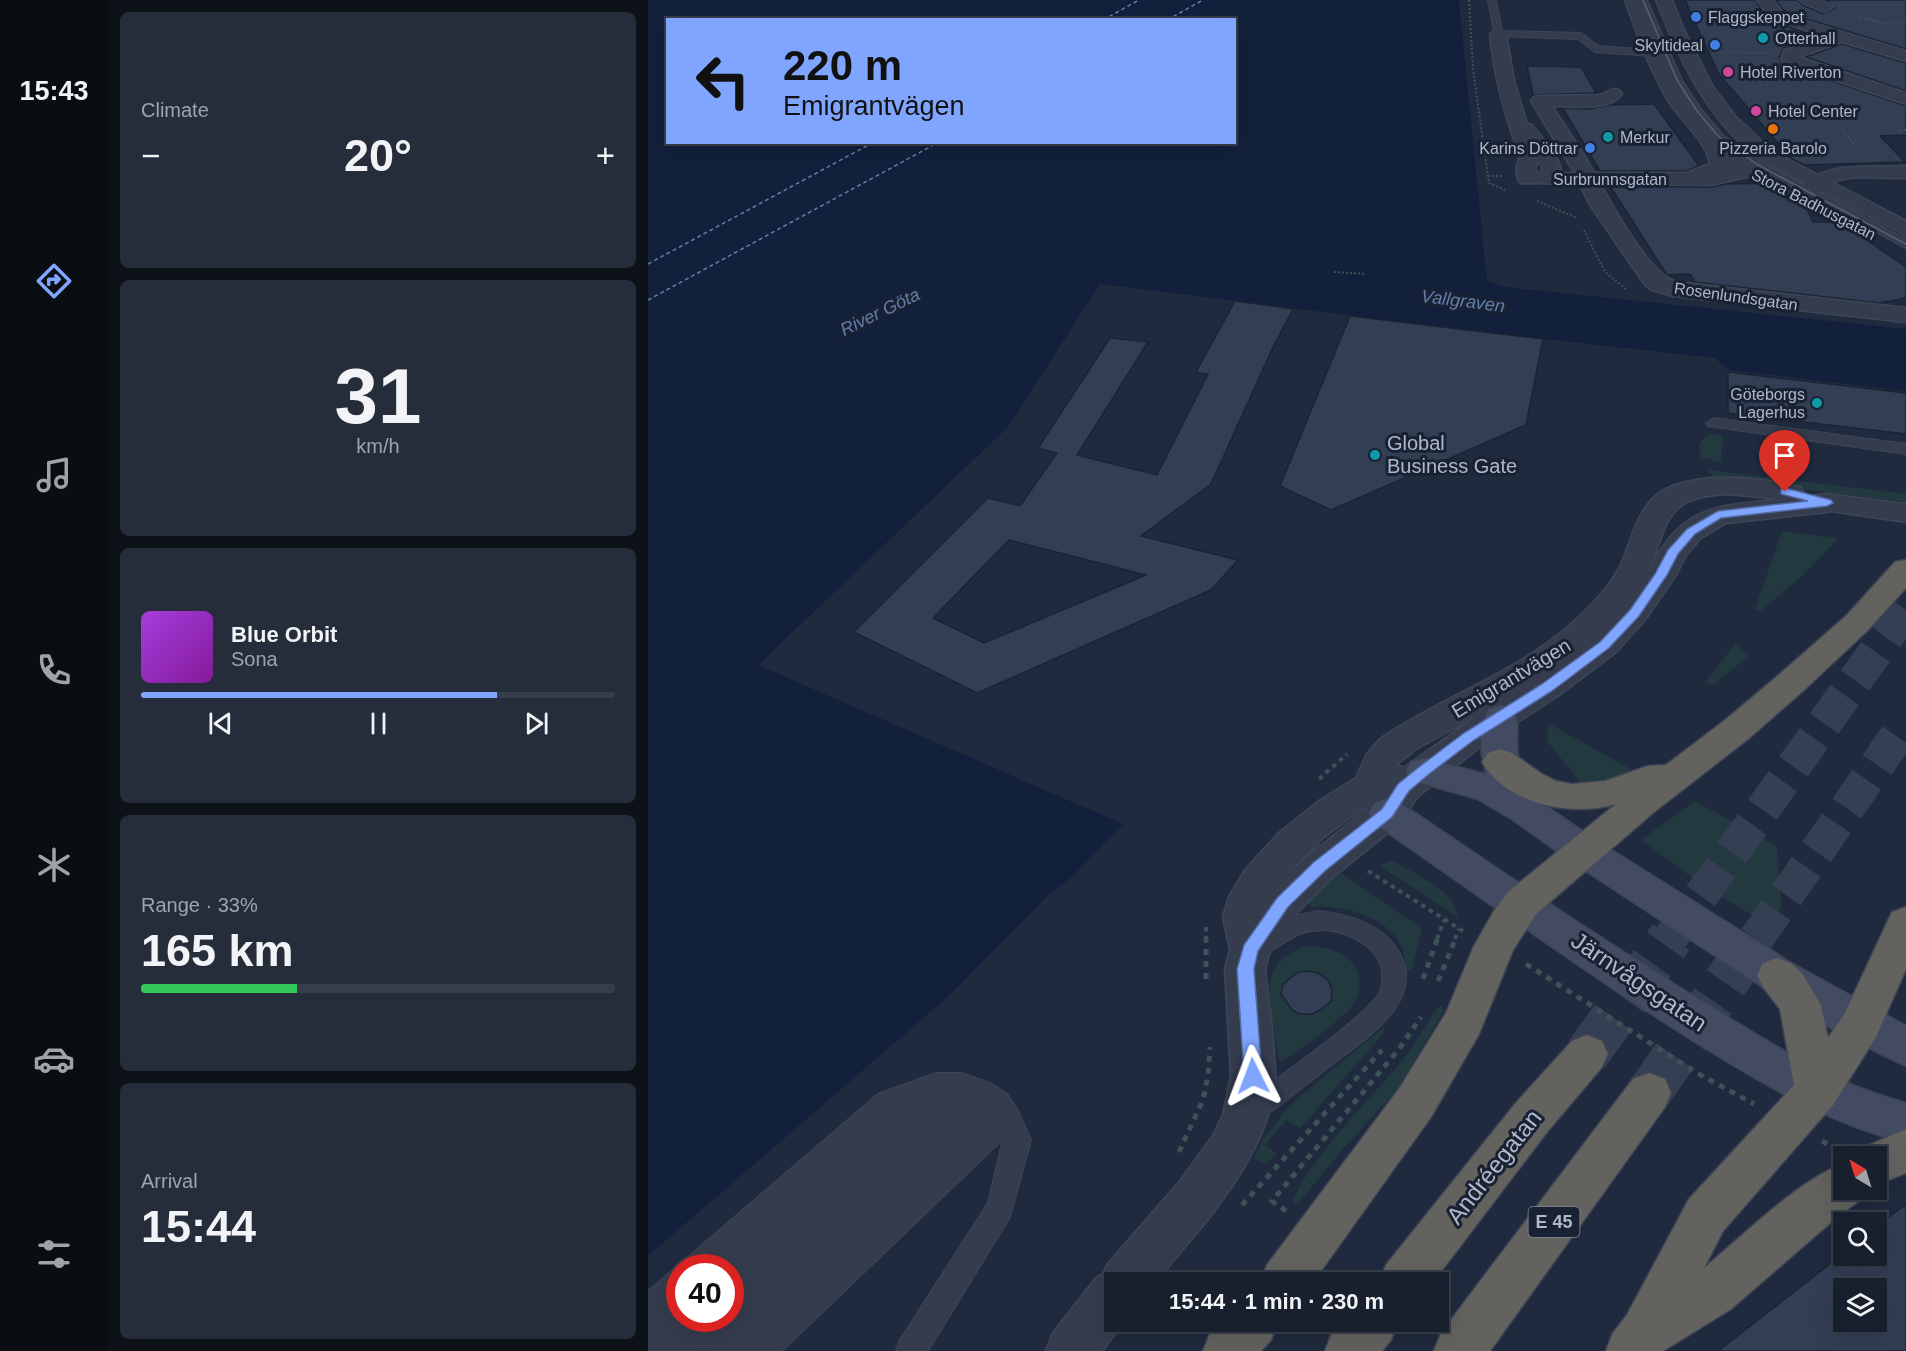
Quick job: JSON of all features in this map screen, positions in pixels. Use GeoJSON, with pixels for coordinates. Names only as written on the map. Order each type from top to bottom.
{"type":"FeatureCollection","features":[{"type":"Feature","properties":{"kind":"highway"},"geometry":{"type":"LineString","coordinates":[[1291,1272],[1415,1103],[1464,1021],[1477,938],[1508,922],[1522,903],[1674,777],[1736,730],[1849,631],[1906,569]]}},
{"type":"Feature","properties":{"kind":"highway"},"geometry":{"type":"LineString","coordinates":[[1500,762],[1540,791],[1556,796],[1581,798],[1621,789],[1655,776],[1674,777]]}},
{"type":"Feature","properties":{"kind":"highway"},"geometry":{"type":"LineString","coordinates":[[1638,1342],[1706,1215],[1803,1107],[1861,1024],[1906,923]]}},
{"type":"Feature","properties":{"kind":"highway"},"geometry":{"type":"LineString","coordinates":[[1777,975],[1800,1005],[1803,1107]]}},
{"type":"Feature","properties":{"kind":"highway","name":"Andréegatan"},"geometry":{"type":"LineString","coordinates":[[1411,1272],[1531,1118],[1587,1054]]}},
{"type":"Feature","properties":{"kind":"highway","name":"E 45"},"geometry":{"type":"LineString","coordinates":[[1459,1351],[1649,1093]]}},
{"type":"Feature","properties":{"kind":"highway"},"geometry":{"type":"LineString","coordinates":[[1887,1156],[1906,1150]]}},
{"type":"Feature","properties":{"kind":"highway"},"geometry":{"type":"LineString","coordinates":[[1638,1342],[1714,1292],[1833,1188]]}},
{"type":"Feature","properties":{"kind":"highway"},"geometry":{"type":"LineString","coordinates":[[1228,1351],[1244,1332]]}},
{"type":"Feature","properties":{"kind":"highway"},"geometry":{"type":"LineString","coordinates":[[1350,1351],[1365,1332]]}},
{"type":"Feature","properties":{"kind":"main road"},"geometry":{"type":"LineString","coordinates":[[1501,717],[1498,738],[1500,762],[1508,783],[1525,809]]}},
{"type":"Feature","properties":{"kind":"main road"},"geometry":{"type":"LineString","coordinates":[[1424,771],[1460,779],[1491,790],[1525,809],[1584,851],[1777,975],[1861,1024],[1906,1047]]}},
{"type":"Feature","properties":{"kind":"main road","name":"Järnvågsgatan"},"geometry":{"type":"LineString","coordinates":[[1371,797],[1643,987],[1738,1046],[1803,1107],[1867,1113],[1906,1123]]}},
{"type":"Feature","properties":{"kind":"street","name":"Stora Badhusgatan"},"geometry":{"type":"LineString","coordinates":[[1633,0],[1652,53],[1676,99],[1704,128],[1717,151],[1758,163],[1811,188],[1853,200],[1906,229]]}},
{"type":"Feature","properties":{"kind":"street","name":"Stora Badhusgatan"},"geometry":{"type":"LineString","coordinates":[[1664,0],[1674,28],[1705,88],[1758,163]]}},
{"type":"Feature","properties":{"kind":"street"},"geometry":{"type":"LineString","coordinates":[[1765,0],[1776,15],[1786,20],[1906,56]]}},
{"type":"Feature","properties":{"kind":"street"},"geometry":{"type":"LineString","coordinates":[[1808,0],[1825,6]]}},
{"type":"Feature","properties":{"kind":"street"},"geometry":{"type":"LineString","coordinates":[[1498,34],[1512,110],[1552,167],[1551,178]]}},
{"type":"Feature","properties":{"kind":"street"},"geometry":{"type":"LineString","coordinates":[[1860,42],[1889,34]]}},
{"type":"Feature","properties":{"kind":"street"},"geometry":{"type":"LineString","coordinates":[[1842,37],[1790,54],[1789,59],[1906,99]]}},
{"type":"Feature","properties":{"kind":"street","name":"Rosenlundsgatan"},"geometry":{"type":"LineString","coordinates":[[1613,94],[1600,100],[1540,101],[1584,172],[1600,206],[1653,280],[1673,289],[1906,315]]}},
{"type":"Feature","properties":{"kind":"street","name":"Surbrunnsgatan"},"geometry":{"type":"LineString","coordinates":[[1512,110],[1530,156],[1525,168],[1528,179],[1725,177],[1758,163]]}},
{"type":"Feature","properties":{"kind":"street","name":"Surbrunnsgatan"},"geometry":{"type":"LineString","coordinates":[[1691,178],[1717,168],[1720,164],[1717,151]]}},
{"type":"Feature","properties":{"kind":"street"},"geometry":{"type":"LineString","coordinates":[[1811,188],[1839,173],[1906,172]]}},
{"type":"Feature","properties":{"kind":"street"},"geometry":{"type":"LineString","coordinates":[[1853,200],[1847,192],[1850,181],[1866,173]]}},
{"type":"Feature","properties":{"kind":"street","name":"Stora Badhusgatan"},"geometry":{"type":"LineString","coordinates":[[1811,188],[1906,254]]}},
{"type":"Feature","properties":{"kind":"street","name":"Emigrantvägen"},"geometry":{"type":"LineString","coordinates":[[1133,1272],[1198,1196],[1229,1151],[1245,1117],[1253,1076],[1245,969],[1250,950],[1283,902],[1320,867],[1371,797],[1376,769],[1387,753],[1420,731],[1522,675],[1572,642],[1599,617],[1630,575],[1657,513],[1670,499],[1685,491],[1707,486],[1744,487],[1785,492],[1827,503]]}},
{"type":"Feature","properties":{"kind":"street"},"geometry":{"type":"LineString","coordinates":[[1827,503],[1906,513]]}},
{"type":"Feature","properties":{"kind":"street","name":"Emigrantvägen"},"geometry":{"type":"LineString","coordinates":[[1371,797],[1404,788],[1469,737],[1547,687],[1605,645],[1634,613],[1661,575],[1673,552],[1691,532],[1718,515],[1827,503]]}},
{"type":"Feature","properties":{"kind":"street"},"geometry":{"type":"LineString","coordinates":[[1071,1351],[1104,1307]]}},
{"type":"Feature","properties":{"kind":"lane"},"geometry":{"type":"LineString","coordinates":[[1492,0],[1498,34],[1581,36],[1595,49],[1638,50],[1652,53]]}},
{"type":"Feature","properties":{"kind":"lane"},"geometry":{"type":"LineString","coordinates":[[1643,0],[1677,80],[1704,128],[1758,163]]}},
{"type":"Feature","properties":{"kind":"lane"},"geometry":{"type":"LineString","coordinates":[[1652,0],[1679,65],[1695,93],[1714,120],[1758,163]]}},
{"type":"Feature","properties":{"kind":"lane"},"geometry":{"type":"LineString","coordinates":[[1811,188],[1906,236]]}},
{"type":"Feature","properties":{"kind":"lane"},"geometry":{"type":"LineString","coordinates":[[1811,188],[1906,243]]}},
{"type":"Feature","properties":{"kind":"lane"},"geometry":{"type":"LineString","coordinates":[[1714,423],[1906,449]]}},
{"type":"Feature","properties":{"kind":"lane"},"geometry":{"type":"LineString","coordinates":[[1245,1117],[1370,1021],[1387,1003],[1393,989],[1394,970],[1387,951],[1354,927],[1339,922],[1303,923],[1250,950]]}},
{"type":"Feature","properties":{"kind":"lane"},"geometry":{"type":"LineString","coordinates":[[713,1254],[887,1102],[977,1096]]}},
{"type":"Feature","properties":{"kind":"lane"},"geometry":{"type":"LineString","coordinates":[[744,1257],[977,1096]]}},
{"type":"Feature","properties":{"kind":"lane"},"geometry":{"type":"LineString","coordinates":[[744,1281],[977,1096]]}},
{"type":"Feature","properties":{"kind":"lane"},"geometry":{"type":"LineString","coordinates":[[699,1351],[977,1096]]}},
{"type":"Feature","properties":{"kind":"lane"},"geometry":{"type":"LineString","coordinates":[[729,1351],[977,1096]]}},
{"type":"Feature","properties":{"kind":"lane"},"geometry":{"type":"LineString","coordinates":[[760,1351],[977,1096]]}},
{"type":"Feature","properties":{"kind":"lane"},"geometry":{"type":"LineString","coordinates":[[911,1351],[1000,1208],[1018,1140],[977,1096]]}},
{"type":"Feature","properties":{"kind":"lane"},"geometry":{"type":"LineString","coordinates":[[648,1310],[666,1294]]}},
{"type":"Feature","properties":{"kind":"lane"},"geometry":{"type":"LineString","coordinates":[[648,1338],[666,1322]]}},
{"type":"Feature","properties":{"kind":"lane"},"geometry":{"type":"LineString","coordinates":[[665,1351],[686,1332]]}},
{"type":"Feature","properties":{"kind":"path"},"geometry":{"type":"LineString","coordinates":[[1469,0],[1473,69],[1486,169],[1489,183],[1500,190],[1508,191]]}},
{"type":"Feature","properties":{"kind":"path"},"geometry":{"type":"LineString","coordinates":[[1851,14],[1883,23],[1906,22]]}},
{"type":"Feature","properties":{"kind":"path"},"geometry":{"type":"LineString","coordinates":[[1725,52],[1756,53]]}},
{"type":"Feature","properties":{"kind":"path"},"geometry":{"type":"LineString","coordinates":[[1842,130],[1858,148]]}},
{"type":"Feature","properties":{"kind":"path"},"geometry":{"type":"LineString","coordinates":[[1900,131],[1906,130]]}},
{"type":"Feature","properties":{"kind":"path"},"geometry":{"type":"LineString","coordinates":[[1537,201],[1581,220]]}},
{"type":"Feature","properties":{"kind":"path"},"geometry":{"type":"LineString","coordinates":[[1334,272],[1366,274]]}},
{"type":"Feature","properties":{"kind":"path"},"geometry":{"type":"LineString","coordinates":[[1420,989],[1444,920],[1697,1073],[1803,1107],[1836,1146]]}},
{"type":"Feature","properties":{"kind":"path"},"geometry":{"type":"LineString","coordinates":[[1435,990],[1477,938]]}},
{"type":"Feature","properties":{"kind":"path"},"geometry":{"type":"LineString","coordinates":[[1292,1215],[1272,1201],[1399,1049],[1425,1010]]}},
{"type":"Feature","properties":{"kind":"path"},"geometry":{"type":"LineString","coordinates":[[1234,1214],[1372,1064],[1384,1047]]}},
{"type":"Feature","properties":{"kind":"green space"},"geometry":{"type":"Polygon","coordinates":[[[1711,434],[1723,436],[1721,462],[1702,458],[1700,454],[1701,440],[1711,434]]]}},
{"type":"Feature","properties":{"kind":"green space"},"geometry":{"type":"Polygon","coordinates":[[[1709,470],[1906,494],[1906,502],[1719,479],[1709,473],[1709,470]]]}},
{"type":"Feature","properties":{"kind":"green space"},"geometry":{"type":"Polygon","coordinates":[[[1782,531],[1839,538],[1802,576],[1761,611],[1755,609],[1782,531]]]}},
{"type":"Feature","properties":{"kind":"green space"},"geometry":{"type":"Polygon","coordinates":[[[1736,643],[1749,656],[1713,685],[1705,682],[1736,643]]]}},
{"type":"Feature","properties":{"kind":"green space"},"geometry":{"type":"Polygon","coordinates":[[[1548,723],[1632,770],[1595,784],[1581,783],[1547,741],[1548,723]]]}},
{"type":"Feature","properties":{"kind":"green space"},"geometry":{"type":"Polygon","coordinates":[[[1695,801],[1777,846],[1781,907],[1773,926],[1705,886],[1641,840],[1695,801]]]}},
{"type":"Feature","properties":{"kind":"green space"},"geometry":{"type":"Polygon","coordinates":[[[1389,861],[1415,873],[1443,892],[1450,899],[1458,917],[1380,866],[1389,861]]]}},
{"type":"Feature","properties":{"kind":"green space"},"geometry":{"type":"Polygon","coordinates":[[[1341,873],[1422,928],[1412,969],[1404,972],[1404,955],[1399,941],[1376,920],[1344,909],[1313,907],[1309,904],[1317,892],[1341,873]]]}},
{"type":"Feature","properties":{"kind":"green space"},"geometry":{"type":"Polygon","coordinates":[[[1310,946],[1328,949],[1350,960],[1358,974],[1359,991],[1353,1005],[1343,1016],[1307,1045],[1282,1061],[1279,1060],[1270,1007],[1269,991],[1272,975],[1279,963],[1291,952],[1310,946]]]}},
{"type":"Feature","properties":{"kind":"green space"},"geometry":{"type":"Polygon","coordinates":[[[1442,1006],[1444,1010],[1398,1089],[1345,1147],[1296,1206],[1293,1203],[1298,1189],[1322,1154],[1396,1068],[1438,1007],[1442,1006]]]}},
{"type":"Feature","properties":{"kind":"green space"},"geometry":{"type":"Polygon","coordinates":[[[1385,1026],[1378,1040],[1300,1128],[1286,1120],[1265,1145],[1277,1154],[1265,1165],[1254,1158],[1262,1141],[1289,1106],[1385,1026]]]}},
{"type":"Feature","properties":{"kind":"water"},"geometry":{"type":"Polygon","coordinates":[[[648,0],[1459,0],[1487,281],[1506,287],[1906,329],[1906,391],[1729,370],[1715,358],[1481,332],[1100,284],[1008,427],[758,665],[1123,824],[1072,877],[1049,894],[951,994],[648,1256],[648,0]]]}},
{"type":"Feature","properties":{"kind":"building"},"geometry":{"type":"Polygon","coordinates":[[[1685,0],[1755,0],[1769,20],[1818,37],[1783,48],[1779,58],[1781,64],[1906,106],[1906,135],[1880,136],[1905,162],[1804,165],[1792,159],[1718,73],[1685,0]]]}},
{"type":"Feature","properties":{"kind":"building"},"geometry":{"type":"Polygon","coordinates":[[[1776,0],[1798,0],[1802,5],[1824,14],[1835,8],[1825,0],[1906,0],[1906,49],[1793,15],[1783,10],[1776,0]]]}},
{"type":"Feature","properties":{"kind":"building"},"geometry":{"type":"Polygon","coordinates":[[[1842,44],[1906,63],[1906,91],[1806,57],[1842,44]]]}},
{"type":"Feature","properties":{"kind":"building"},"geometry":{"type":"Polygon","coordinates":[[[1527,66],[1581,67],[1596,93],[1533,95],[1527,66]]]}},
{"type":"Feature","properties":{"kind":"building"},"geometry":{"type":"Polygon","coordinates":[[[1654,104],[1699,166],[1686,171],[1600,171],[1564,110],[1559,108],[1590,109],[1609,105],[1654,104]]]}},
{"type":"Feature","properties":{"kind":"building"},"geometry":{"type":"Polygon","coordinates":[[[1779,183],[1795,191],[1792,197],[1797,202],[1804,203],[1813,222],[1835,222],[1845,225],[1906,267],[1906,298],[1879,303],[1695,282],[1690,274],[1667,275],[1610,186],[1711,187],[1726,184],[1779,183]]]}},
{"type":"Feature","properties":{"kind":"building"},"geometry":{"type":"Polygon","coordinates":[[[1235,301],[1293,309],[1274,345],[1211,484],[1141,536],[1238,560],[1211,590],[977,693],[854,632],[988,498],[1020,506],[1057,453],[1038,448],[1110,338],[1148,342],[1077,455],[1157,475],[1208,374],[1196,372],[1235,301]],[[1009,540],[933,618],[984,643],[1146,575],[1009,540]]]}},
{"type":"Feature","properties":{"kind":"building","name":"Global Business Gate"},"geometry":{"type":"Polygon","coordinates":[[[1350,316],[1543,339],[1526,425],[1331,510],[1280,486],[1350,316]]]}},
{"type":"Feature","properties":{"kind":"building","name":"Göteborgs Lagerhus"},"geometry":{"type":"Polygon","coordinates":[[[1728,372],[1906,393],[1906,434],[1728,413],[1728,372]]]}},
{"type":"Feature","properties":{"kind":"building"},"geometry":{"type":"Polygon","coordinates":[[[1299,972],[1318,973],[1328,980],[1332,989],[1331,1001],[1312,1014],[1300,1014],[1292,1010],[1281,994],[1283,985],[1290,978],[1299,972]]]}},
{"type":"Feature","properties":{"kind":"building"},"geometry":{"type":"Polygon","coordinates":[[[1906,1204],[1906,1351],[1718,1351],[1833,1262],[1833,1266],[1887,1266],[1887,1219],[1906,1204]]]}},
{"type":"Feature","properties":{"kind":"ferry route"},"geometry":{"type":"LineString","coordinates":[[1107,18],[1139,0]]}},
{"type":"Feature","properties":{"kind":"ferry route"},"geometry":{"type":"LineString","coordinates":[[1171,18],[1203,0]]}},
{"type":"Feature","properties":{"kind":"ferry route"},"geometry":{"type":"LineString","coordinates":[[648,264],[870,144]]}},
{"type":"Feature","properties":{"kind":"ferry route"},"geometry":{"type":"LineString","coordinates":[[648,300],[935,144]]}},
{"type":"Feature","properties":{"kind":"tunnel"},"geometry":{"type":"LineString","coordinates":[[1903,614],[1906,610]]}},
{"type":"Feature","properties":{"kind":"tunnel"},"geometry":{"type":"LineString","coordinates":[[1670,939],[1904,612]]}},
{"type":"Feature","properties":{"kind":"tunnel"},"geometry":{"type":"LineString","coordinates":[[1756,939],[1906,723]]}},
{"type":"Feature","properties":{"kind":"tunnel"},"geometry":{"type":"LineString","coordinates":[[1587,1054],[1671,937]]}},
{"type":"Feature","properties":{"kind":"tunnel"},"geometry":{"type":"LineString","coordinates":[[1649,1093],[1757,937]]}},
{"type":"Feature","properties":{"kind":"tram line"},"geometry":{"type":"LineString","coordinates":[[1643,0],[1677,80],[1697,111],[1720,138],[1758,165],[1906,244]]}},
{"type":"Feature","properties":{"kind":"place","name":"Flaggskeppet"},"geometry":{"type":"Point","coordinates":[1696,17]}},
{"type":"Feature","properties":{"kind":"place","name":"Otterhall"},"geometry":{"type":"Point","coordinates":[1763,38]}},
{"type":"Feature","properties":{"kind":"place","name":"Skyltideal"},"geometry":{"type":"Point","coordinates":[1715,45]}},
{"type":"Feature","properties":{"kind":"place","name":"Hotel Riverton"},"geometry":{"type":"Point","coordinates":[1728,72]}},
{"type":"Feature","properties":{"kind":"place","name":"Hotel Center"},"geometry":{"type":"Point","coordinates":[1756,111]}},
{"type":"Feature","properties":{"kind":"place","name":"Pizzeria Barolo"},"geometry":{"type":"Point","coordinates":[1773,129]}},
{"type":"Feature","properties":{"kind":"place","name":"Merkur"},"geometry":{"type":"Point","coordinates":[1608,137]}},
{"type":"Feature","properties":{"kind":"place","name":"Karins Döttrar"},"geometry":{"type":"Point","coordinates":[1590,148]}},
{"type":"Feature","properties":{"kind":"place","name":"Göteborgs Lagerhus"},"geometry":{"type":"Point","coordinates":[1817,403]}},
{"type":"Feature","properties":{"kind":"place","name":"Global Business Gate"},"geometry":{"type":"Point","coordinates":[1375,455]}},
{"type":"Feature","properties":{"kind":"route"},"geometry":{"type":"LineString","coordinates":[[1253,1076],[1245,969],[1250,950],[1283,902],[1320,867],[1387,813],[1404,788],[1424,771],[1469,737],[1547,687],[1605,645],[1634,613],[1661,575],[1673,552],[1691,532],[1718,515],[1774,507],[1827,503],[1785,492]]}},
{"type":"Feature","properties":{"kind":"water label","name":"Vallgraven"},"geometry":{"type":"Point","coordinates":[1463,301]}},
{"type":"Feature","properties":{"kind":"water label","name":"River Göta"},"geometry":{"type":"Point","coordinates":[880,312]}}]}
